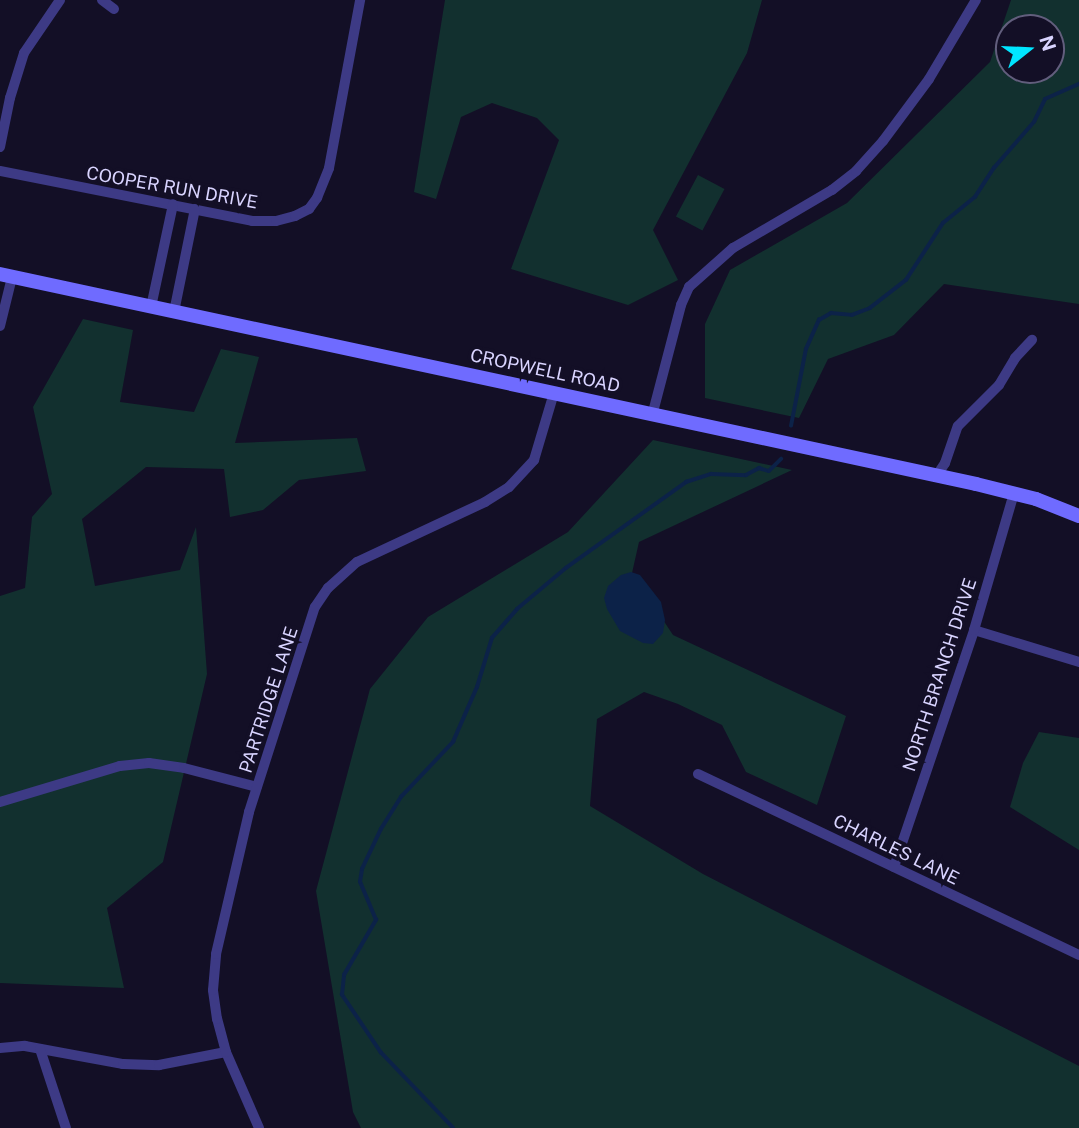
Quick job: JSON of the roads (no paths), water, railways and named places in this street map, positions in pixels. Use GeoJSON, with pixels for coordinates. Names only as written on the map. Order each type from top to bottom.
{"type":"FeatureCollection","features":[{"type":"Feature","properties":{"kind":"street"},"geometry":{"type":"LineString","coordinates":[[0,147],[10,98],[24,52],[60,0]]}},
{"type":"Feature","properties":{"kind":"street"},"geometry":{"type":"LineString","coordinates":[[102,0],[114,9]]}},
{"type":"Feature","properties":{"kind":"street","name":"COOPER RUN DRIVE"},"geometry":{"type":"LineString","coordinates":[[0,171],[252,220],[276,221],[309,209],[317,198],[329,168],[360,0]]}},
{"type":"Feature","properties":{"kind":"street"},"geometry":{"type":"LineString","coordinates":[[653,412],[681,305],[689,287],[733,248],[832,190],[856,171],[883,141],[929,79],[976,0]]}},
{"type":"Feature","properties":{"kind":"street"},"geometry":{"type":"LineString","coordinates":[[151,307],[173,204]]}},
{"type":"Feature","properties":{"kind":"street"},"geometry":{"type":"LineString","coordinates":[[174,312],[195,209]]}},
{"type":"Feature","properties":{"kind":"street"},"geometry":{"type":"LineString","coordinates":[[0,326],[6,275]]}},
{"type":"Feature","properties":{"kind":"street","name":"CROPWELL ROAD"},"geometry":{"type":"LineString","coordinates":[[6,275],[937,475],[1014,493],[1079,516]]}},
{"type":"Feature","properties":{"kind":"street"},"geometry":{"type":"LineString","coordinates":[[937,475],[958,426],[999,385],[1015,358],[1032,340]]}},
{"type":"Feature","properties":{"kind":"street","name":"PARTRIDGE LANE"},"geometry":{"type":"LineString","coordinates":[[259,1128],[226,1052],[213,990],[216,954],[257,787],[315,607],[328,588],[357,562],[485,502],[509,487],[534,460],[554,393]]}},
{"type":"Feature","properties":{"kind":"street","name":"NORTH BRANCH DRIVE"},"geometry":{"type":"LineString","coordinates":[[894,866],[974,629],[1014,493]]}},
{"type":"Feature","properties":{"kind":"street"},"geometry":{"type":"LineString","coordinates":[[974,629],[1079,662]]}},
{"type":"Feature","properties":{"kind":"street"},"geometry":{"type":"LineString","coordinates":[[0,802],[120,766],[149,763],[184,768],[257,787]]}},
{"type":"Feature","properties":{"kind":"street","name":"CHARLES LANE"},"geometry":{"type":"LineString","coordinates":[[698,774],[1079,956]]}},
{"type":"Feature","properties":{"kind":"street"},"geometry":{"type":"LineString","coordinates":[[0,1048],[40,1049],[123,1063],[159,1065],[226,1052]]}},
{"type":"Feature","properties":{"kind":"street"},"geometry":{"type":"LineString","coordinates":[[40,1049],[66,1128]]}},
{"type":"Feature","properties":{"kind":"water"},"geometry":{"type":"Polygon","coordinates":[[[631,572],[640,575],[661,602],[665,620],[663,633],[653,644],[643,643],[620,631],[607,609],[604,598],[608,586],[621,575],[631,572]]]}},
{"type":"Feature","properties":{"kind":"waterway"},"geometry":{"type":"LineString","coordinates":[[791,426],[806,349],[819,320],[831,313],[852,315],[870,308],[906,280],[943,223],[975,197],[994,168],[1034,122],[1045,99],[1079,84]]}},
{"type":"Feature","properties":{"kind":"waterway"},"geometry":{"type":"LineString","coordinates":[[453,1128],[381,1053],[342,995],[344,975],[376,920],[360,882],[362,869],[381,829],[401,797],[453,742],[477,687],[492,638],[517,609],[566,568],[686,482],[711,474],[746,475],[759,468],[769,471],[781,459]]}}]}
